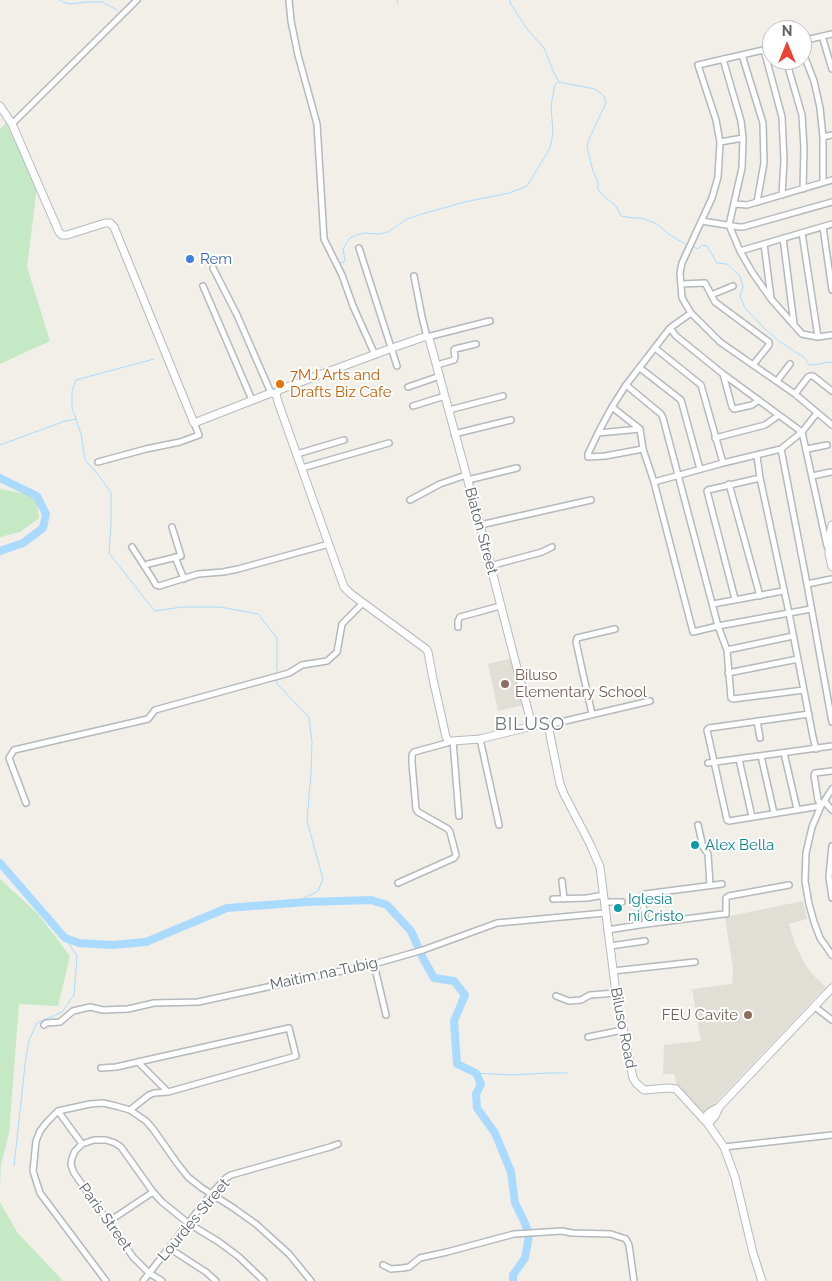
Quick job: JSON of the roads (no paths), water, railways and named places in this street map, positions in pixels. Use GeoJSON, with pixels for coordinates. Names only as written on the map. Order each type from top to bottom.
{"type":"FeatureCollection","features":[{"type":"Feature","properties":{"kind":"street"},"geometry":{"type":"LineString","coordinates":[[12,124],[137,0]]}},
{"type":"Feature","properties":{"kind":"street"},"geometry":{"type":"LineString","coordinates":[[289,0],[298,55],[317,124],[324,239],[342,274],[353,306],[375,355]]}},
{"type":"Feature","properties":{"kind":"street"},"geometry":{"type":"LineString","coordinates":[[812,38],[832,34]]}},
{"type":"Feature","properties":{"kind":"street"},"geometry":{"type":"LineString","coordinates":[[822,36],[832,69]]}},
{"type":"Feature","properties":{"kind":"street"},"geometry":{"type":"LineString","coordinates":[[762,50],[698,65],[716,120],[720,142],[717,182],[712,198],[682,264],[680,273],[682,298],[691,313],[720,342],[796,394],[832,425]]}},
{"type":"Feature","properties":{"kind":"street"},"geometry":{"type":"LineString","coordinates":[[742,55],[763,123],[764,163],[758,202]]}},
{"type":"Feature","properties":{"kind":"street"},"geometry":{"type":"LineString","coordinates":[[723,59],[741,121],[743,138],[742,168],[729,225],[740,251],[771,299],[802,334],[818,337],[832,335]]}},
{"type":"Feature","properties":{"kind":"street"},"geometry":{"type":"LineString","coordinates":[[769,70],[782,117],[784,160],[782,195]]}},
{"type":"Feature","properties":{"kind":"street"},"geometry":{"type":"LineString","coordinates":[[789,70],[802,115],[804,148],[803,189]]}},
{"type":"Feature","properties":{"kind":"street"},"geometry":{"type":"LineString","coordinates":[[810,70],[820,108],[824,136],[823,182]]}},
{"type":"Feature","properties":{"kind":"street"},"geometry":{"type":"LineString","coordinates":[[0,106],[12,124],[59,232],[67,236],[105,223],[110,223],[114,227],[199,435],[180,442],[98,462]]}},
{"type":"Feature","properties":{"kind":"street"},"geometry":{"type":"LineString","coordinates":[[824,136],[832,135]]}},
{"type":"Feature","properties":{"kind":"street"},"geometry":{"type":"LineString","coordinates":[[720,142],[743,138]]}},
{"type":"Feature","properties":{"kind":"street"},"geometry":{"type":"LineString","coordinates":[[735,204],[747,205],[832,180]]}},
{"type":"Feature","properties":{"kind":"street"},"geometry":{"type":"LineString","coordinates":[[702,221],[743,227],[832,202]]}},
{"type":"Feature","properties":{"kind":"street"},"geometry":{"type":"LineString","coordinates":[[740,251],[832,224]]}},
{"type":"Feature","properties":{"kind":"street"},"geometry":{"type":"LineString","coordinates":[[823,227],[832,290]]}},
{"type":"Feature","properties":{"kind":"street"},"geometry":{"type":"LineString","coordinates":[[802,233],[818,337]]}},
{"type":"Feature","properties":{"kind":"street"},"geometry":{"type":"LineString","coordinates":[[783,238],[794,324]]}},
{"type":"Feature","properties":{"kind":"street"},"geometry":{"type":"LineString","coordinates":[[764,244],[771,299]]}},
{"type":"Feature","properties":{"kind":"street"},"geometry":{"type":"LineString","coordinates":[[359,248],[397,366]]}},
{"type":"Feature","properties":{"kind":"street"},"geometry":{"type":"LineString","coordinates":[[213,268],[278,402],[344,587],[428,652],[432,679],[446,737],[451,741],[459,816]]}},
{"type":"Feature","properties":{"kind":"street"},"geometry":{"type":"LineString","coordinates":[[414,276],[427,337]]}},
{"type":"Feature","properties":{"kind":"street"},"geometry":{"type":"LineString","coordinates":[[681,284],[705,283],[715,302],[768,342],[769,345],[754,365]]}},
{"type":"Feature","properties":{"kind":"street"},"geometry":{"type":"LineString","coordinates":[[203,286],[252,400]]}},
{"type":"Feature","properties":{"kind":"street"},"geometry":{"type":"LineString","coordinates":[[711,295],[733,286]]}},
{"type":"Feature","properties":{"kind":"street"},"geometry":{"type":"LineString","coordinates":[[643,449],[605,456],[588,456],[598,432],[626,386],[670,328],[691,313]]}},
{"type":"Feature","properties":{"kind":"street"},"geometry":{"type":"LineString","coordinates":[[194,423],[392,348],[490,321]]}},
{"type":"Feature","properties":{"kind":"street"},"geometry":{"type":"LineString","coordinates":[[670,328],[676,336],[724,374],[802,432],[832,567]]}},
{"type":"Feature","properties":{"kind":"street","name":"Biaton Street"},"geometry":{"type":"LineString","coordinates":[[427,337],[431,340],[454,434],[480,525],[532,726]]}},
{"type":"Feature","properties":{"kind":"street"},"geometry":{"type":"LineString","coordinates":[[437,365],[454,360],[455,349],[476,344]]}},
{"type":"Feature","properties":{"kind":"street"},"geometry":{"type":"LineString","coordinates":[[655,348],[701,385],[723,463]]}},
{"type":"Feature","properties":{"kind":"street"},"geometry":{"type":"LineString","coordinates":[[777,381],[790,364]]}},
{"type":"Feature","properties":{"kind":"street"},"geometry":{"type":"LineString","coordinates":[[640,368],[681,400],[700,469]]}},
{"type":"Feature","properties":{"kind":"street"},"geometry":{"type":"LineString","coordinates":[[724,374],[734,409],[752,405],[759,400]]}},
{"type":"Feature","properties":{"kind":"street"},"geometry":{"type":"LineString","coordinates":[[408,387],[440,376]]}},
{"type":"Feature","properties":{"kind":"street"},"geometry":{"type":"LineString","coordinates":[[796,394],[810,376],[813,376],[832,391]]}},
{"type":"Feature","properties":{"kind":"street"},"geometry":{"type":"LineString","coordinates":[[626,386],[661,414],[663,418],[718,626],[727,650],[731,698],[804,690]]}},
{"type":"Feature","properties":{"kind":"street"},"geometry":{"type":"LineString","coordinates":[[413,406],[445,396]]}},
{"type":"Feature","properties":{"kind":"street"},"geometry":{"type":"LineString","coordinates":[[449,410],[504,396]]}},
{"type":"Feature","properties":{"kind":"street"},"geometry":{"type":"LineString","coordinates":[[612,407],[640,429],[643,449],[654,482],[692,631],[811,609]]}},
{"type":"Feature","properties":{"kind":"street"},"geometry":{"type":"LineString","coordinates":[[654,482],[678,474],[781,449],[802,432],[818,413]]}},
{"type":"Feature","properties":{"kind":"street"},"geometry":{"type":"LineString","coordinates":[[715,438],[765,425],[779,415]]}},
{"type":"Feature","properties":{"kind":"street"},"geometry":{"type":"LineString","coordinates":[[454,434],[511,420]]}},
{"type":"Feature","properties":{"kind":"street"},"geometry":{"type":"LineString","coordinates":[[598,432],[640,429]]}},
{"type":"Feature","properties":{"kind":"street"},"geometry":{"type":"LineString","coordinates":[[297,454],[344,440]]}},
{"type":"Feature","properties":{"kind":"street"},"geometry":{"type":"LineString","coordinates":[[302,468],[389,443]]}},
{"type":"Feature","properties":{"kind":"street"},"geometry":{"type":"LineString","coordinates":[[807,450],[827,445]]}},
{"type":"Feature","properties":{"kind":"street"},"geometry":{"type":"LineString","coordinates":[[781,449],[832,722]]}},
{"type":"Feature","properties":{"kind":"street"},"geometry":{"type":"LineString","coordinates":[[756,456],[816,749]]}},
{"type":"Feature","properties":{"kind":"street"},"geometry":{"type":"LineString","coordinates":[[410,500],[440,484],[517,468]]}},
{"type":"Feature","properties":{"kind":"street"},"geometry":{"type":"LineString","coordinates":[[812,476],[831,472]]}},
{"type":"Feature","properties":{"kind":"street"},"geometry":{"type":"LineString","coordinates":[[735,600],[707,491],[729,484],[760,478]]}},
{"type":"Feature","properties":{"kind":"street"},"geometry":{"type":"LineString","coordinates":[[729,484],[760,596]]}},
{"type":"Feature","properties":{"kind":"street"},"geometry":{"type":"LineString","coordinates":[[480,525],[591,500]]}},
{"type":"Feature","properties":{"kind":"street"},"geometry":{"type":"LineString","coordinates":[[829,554],[832,525]]}},
{"type":"Feature","properties":{"kind":"street"},"geometry":{"type":"LineString","coordinates":[[148,564],[181,556],[172,527]]}},
{"type":"Feature","properties":{"kind":"street"},"geometry":{"type":"LineString","coordinates":[[132,546],[156,585],[159,586],[198,574],[238,569],[329,544]]}},
{"type":"Feature","properties":{"kind":"street"},"geometry":{"type":"LineString","coordinates":[[490,566],[542,552],[552,547]]}},
{"type":"Feature","properties":{"kind":"street"},"geometry":{"type":"LineString","coordinates":[[176,557],[184,579]]}},
{"type":"Feature","properties":{"kind":"street"},"geometry":{"type":"LineString","coordinates":[[807,584],[832,579]]}},
{"type":"Feature","properties":{"kind":"street"},"geometry":{"type":"LineString","coordinates":[[713,604],[783,590]]}},
{"type":"Feature","properties":{"kind":"street"},"geometry":{"type":"LineString","coordinates":[[26,803],[9,758],[14,750],[148,719],[155,710],[288,673],[302,665],[327,661],[337,652],[342,624],[363,603]]}},
{"type":"Feature","properties":{"kind":"street"},"geometry":{"type":"LineString","coordinates":[[458,627],[460,617],[500,606]]}},
{"type":"Feature","properties":{"kind":"street"},"geometry":{"type":"LineString","coordinates":[[592,714],[576,642],[577,638],[615,629]]}},
{"type":"Feature","properties":{"kind":"street"},"geometry":{"type":"LineString","coordinates":[[727,650],[793,636]]}},
{"type":"Feature","properties":{"kind":"street"},"geometry":{"type":"LineString","coordinates":[[728,673],[798,659]]}},
{"type":"Feature","properties":{"kind":"street"},"geometry":{"type":"LineString","coordinates":[[398,883],[454,858],[456,855],[448,829],[416,809],[412,763],[412,754],[414,752],[451,741],[480,739],[532,726],[548,725],[650,702]]}},
{"type":"Feature","properties":{"kind":"street"},"geometry":{"type":"LineString","coordinates":[[809,714],[709,728],[711,763],[727,820],[729,821],[822,803]]}},
{"type":"Feature","properties":{"kind":"street"},"geometry":{"type":"LineString","coordinates":[[757,721],[760,738]]}},
{"type":"Feature","properties":{"kind":"street","name":"Biluso Road"},"geometry":{"type":"LineString","coordinates":[[548,725],[564,794],[596,854],[600,868],[616,993],[631,1072],[636,1083],[644,1090],[676,1089],[706,1122],[724,1147],[735,1177],[753,1253],[762,1281]]}},
{"type":"Feature","properties":{"kind":"street"},"geometry":{"type":"LineString","coordinates":[[480,739],[499,825]]}},
{"type":"Feature","properties":{"kind":"street"},"geometry":{"type":"LineString","coordinates":[[711,763],[832,746]]}},
{"type":"Feature","properties":{"kind":"street"},"geometry":{"type":"LineString","coordinates":[[784,753],[797,809]]}},
{"type":"Feature","properties":{"kind":"street"},"geometry":{"type":"LineString","coordinates":[[761,756],[774,813]]}},
{"type":"Feature","properties":{"kind":"street"},"geometry":{"type":"LineString","coordinates":[[739,759],[752,817]]}},
{"type":"Feature","properties":{"kind":"street"},"geometry":{"type":"LineString","coordinates":[[832,771],[815,773],[814,775],[818,800],[832,810]]}},
{"type":"Feature","properties":{"kind":"street"},"geometry":{"type":"LineString","coordinates":[[832,789],[822,803],[812,827],[806,854],[806,881],[809,904],[820,938],[832,955]]}},
{"type":"Feature","properties":{"kind":"street"},"geometry":{"type":"LineString","coordinates":[[698,825],[703,847],[708,854],[710,885]]}},
{"type":"Feature","properties":{"kind":"street"},"geometry":{"type":"LineString","coordinates":[[832,846],[829,878],[832,898]]}},
{"type":"Feature","properties":{"kind":"street"},"geometry":{"type":"LineString","coordinates":[[562,881],[564,899]]}},
{"type":"Feature","properties":{"kind":"street"},"geometry":{"type":"LineString","coordinates":[[646,924],[643,895],[722,884]]}},
{"type":"Feature","properties":{"kind":"street"},"geometry":{"type":"LineString","coordinates":[[608,930],[726,914],[726,898],[729,896],[789,885]]}},
{"type":"Feature","properties":{"kind":"street"},"geometry":{"type":"LineString","coordinates":[[553,899],[604,899],[622,902]]}},
{"type":"Feature","properties":{"kind":"street","name":"Maitim na Tubig"},"geometry":{"type":"LineString","coordinates":[[44,1025],[46,1023],[60,1022],[73,1011],[90,1007],[103,1010],[128,1009],[154,1003],[198,1002],[374,964],[420,951],[497,923],[605,913]]}},
{"type":"Feature","properties":{"kind":"street"},"geometry":{"type":"LineString","coordinates":[[610,946],[645,942]]}},
{"type":"Feature","properties":{"kind":"street"},"geometry":{"type":"LineString","coordinates":[[613,971],[695,962]]}},
{"type":"Feature","properties":{"kind":"street"},"geometry":{"type":"LineString","coordinates":[[374,964],[386,1015]]}},
{"type":"Feature","properties":{"kind":"street"},"geometry":{"type":"LineString","coordinates":[[706,1122],[710,1112],[719,1108],[832,988]]}},
{"type":"Feature","properties":{"kind":"street"},"geometry":{"type":"LineString","coordinates":[[556,996],[569,1002],[580,1000],[590,995],[616,993]]}},
{"type":"Feature","properties":{"kind":"street"},"geometry":{"type":"LineString","coordinates":[[815,1007],[832,1020]]}},
{"type":"Feature","properties":{"kind":"street"},"geometry":{"type":"LineString","coordinates":[[101,1068],[116,1067],[289,1028],[296,1056],[168,1092],[154,1093],[130,1110]]}},
{"type":"Feature","properties":{"kind":"street"},"geometry":{"type":"LineString","coordinates":[[588,1037],[623,1030]]}},
{"type":"Feature","properties":{"kind":"street"},"geometry":{"type":"LineString","coordinates":[[138,1062],[168,1092]]}},
{"type":"Feature","properties":{"kind":"street"},"geometry":{"type":"LineString","coordinates":[[106,1281],[40,1193],[33,1171],[36,1141],[40,1131],[47,1122],[58,1112],[90,1104],[103,1103],[130,1110],[146,1121],[188,1177],[256,1224],[289,1254],[311,1281]]}},
{"type":"Feature","properties":{"kind":"street"},"geometry":{"type":"LineString","coordinates":[[58,1112],[82,1144],[94,1140],[106,1140],[120,1146],[162,1202],[188,1223],[239,1257],[264,1281]]}},
{"type":"Feature","properties":{"kind":"street"},"geometry":{"type":"LineString","coordinates":[[724,1147],[832,1135]]}},
{"type":"Feature","properties":{"kind":"street","name":"Paris Street"},"geometry":{"type":"LineString","coordinates":[[82,1144],[75,1151],[72,1158],[74,1174],[133,1257],[149,1273],[162,1281]]}},
{"type":"Feature","properties":{"kind":"street","name":"Lourdes Street"},"geometry":{"type":"LineString","coordinates":[[143,1281],[211,1194],[226,1178],[338,1144]]}},
{"type":"Feature","properties":{"kind":"street"},"geometry":{"type":"LineString","coordinates":[[108,1222],[153,1192]]}},
{"type":"Feature","properties":{"kind":"street"},"geometry":{"type":"LineString","coordinates":[[383,1265],[392,1269],[403,1268],[420,1258],[514,1234],[562,1231],[611,1234],[626,1239],[630,1245],[634,1281]]}},
{"type":"Feature","properties":{"kind":"street"},"geometry":{"type":"LineString","coordinates":[[169,1248],[206,1272],[216,1281]]}},
{"type":"Feature","properties":{"kind":"waterway"},"geometry":{"type":"LineString","coordinates":[[60,0],[70,4],[102,2],[117,10]]}},
{"type":"Feature","properties":{"kind":"waterway"},"geometry":{"type":"LineString","coordinates":[[397,0],[398,4]]}},
{"type":"Feature","properties":{"kind":"waterway"},"geometry":{"type":"LineString","coordinates":[[510,0],[510,3],[527,29],[544,48],[559,82],[595,89],[604,96],[606,103],[587,147],[598,182],[598,190],[616,206],[621,216],[642,218],[657,224],[670,235],[687,245]]}},
{"type":"Feature","properties":{"kind":"waterway"},"geometry":{"type":"LineString","coordinates":[[340,263],[345,260],[343,249],[349,239],[354,236],[364,233],[379,234],[388,232],[407,219],[422,214],[465,202],[509,193],[527,186],[550,148],[553,133],[551,106],[555,84],[558,82]]}},
{"type":"Feature","properties":{"kind":"waterway"},"geometry":{"type":"LineString","coordinates":[[691,246],[698,249],[702,245],[707,246],[717,263],[727,264],[740,276],[743,287],[740,296],[745,308],[779,341],[805,358],[809,365],[832,363]]}},
{"type":"Feature","properties":{"kind":"waterway"},"geometry":{"type":"LineString","coordinates":[[0,445],[65,421],[76,419],[72,408],[72,391],[76,380],[154,359]]}},
{"type":"Feature","properties":{"kind":"waterway"},"geometry":{"type":"LineString","coordinates":[[76,419],[81,434],[85,460],[111,493],[109,553],[142,595],[155,611],[182,607],[220,607],[258,614],[277,638],[277,672]]}},
{"type":"Feature","properties":{"kind":"waterway"},"geometry":{"type":"LineString","coordinates":[[0,478],[37,496],[46,514],[43,528],[23,543],[0,551]]}},
{"type":"Feature","properties":{"kind":"waterway"},"geometry":{"type":"LineString","coordinates":[[277,679],[277,684],[309,717],[312,742],[307,821],[323,879],[318,891],[294,903]]}},
{"type":"Feature","properties":{"kind":"waterway"},"geometry":{"type":"LineString","coordinates":[[0,863],[65,938],[79,943],[112,945],[146,942],[227,908],[307,902],[371,900],[387,905],[411,931],[434,978],[454,981],[465,995],[454,1021],[457,1064],[476,1073],[481,1084],[476,1094],[477,1108],[495,1133],[511,1172],[515,1203],[527,1229]]}},
{"type":"Feature","properties":{"kind":"waterway"},"geometry":{"type":"LineString","coordinates":[[14,1166],[29,1040],[37,1023],[62,1012],[74,995],[77,956],[65,938]]}},
{"type":"Feature","properties":{"kind":"waterway"},"geometry":{"type":"LineString","coordinates":[[476,1073],[511,1075],[567,1073]]}},
{"type":"Feature","properties":{"kind":"waterway"},"geometry":{"type":"LineString","coordinates":[[513,1281],[513,1275],[525,1258],[529,1236]]}},
{"type":"Feature","properties":{"kind":"place","name":"Rem"},"geometry":{"type":"Point","coordinates":[190,259]}},
{"type":"Feature","properties":{"kind":"place","name":"7MJ Arts and Drafts Biz Cafe"},"geometry":{"type":"Point","coordinates":[280,384]}},
{"type":"Feature","properties":{"kind":"place","name":"Biluso Elementary School"},"geometry":{"type":"Point","coordinates":[505,684]}},
{"type":"Feature","properties":{"kind":"place","name":"Alex Bella"},"geometry":{"type":"Point","coordinates":[695,845]}},
{"type":"Feature","properties":{"kind":"place","name":"Iglesia ni Cristo"},"geometry":{"type":"Point","coordinates":[618,908]}},
{"type":"Feature","properties":{"kind":"place","name":"FEU Cavite"},"geometry":{"type":"Point","coordinates":[748,1015]}},
{"type":"Feature","properties":{"kind":"district","name":"BILUSO"},"geometry":{"type":"Point","coordinates":[530,725]}}]}
